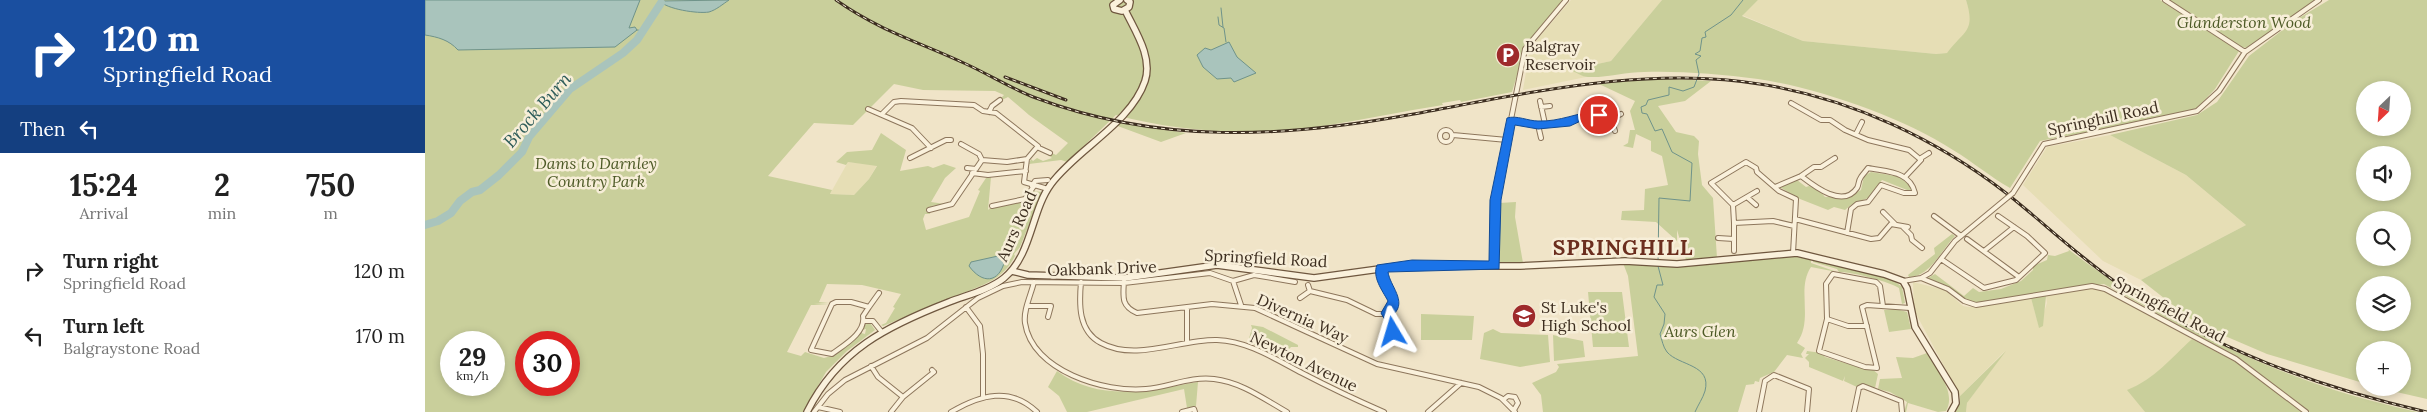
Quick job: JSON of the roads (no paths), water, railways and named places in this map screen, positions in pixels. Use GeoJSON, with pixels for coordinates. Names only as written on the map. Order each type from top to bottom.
{"type":"FeatureCollection","features":[{"type":"Feature","properties":{"kind":"street","name":"Aurs Road"},"geometry":{"type":"LineString","coordinates":[[807,412],[821,386],[839,364],[858,347],[881,331],[903,320],[993,284],[1012,272],[1048,189],[1061,172],[1125,110],[1145,83],[1147,73],[1144,50],[1125,10],[1114,9],[1114,4],[1119,0]]}},
{"type":"Feature","properties":{"kind":"street"},"geometry":{"type":"LineString","coordinates":[[1125,10],[1130,6],[1127,0]]}},
{"type":"Feature","properties":{"kind":"street"},"geometry":{"type":"LineString","coordinates":[[1495,266],[1495,200],[1525,47],[1566,0]]}},
{"type":"Feature","properties":{"kind":"street"},"geometry":{"type":"LineString","coordinates":[[2165,0],[2245,52]]}},
{"type":"Feature","properties":{"kind":"street","name":"Springhill Road"},"geometry":{"type":"LineString","coordinates":[[1921,278],[1935,268],[1947,248],[2013,193],[2044,144],[2197,111],[2209,103],[2219,91],[2245,52],[2319,0]]}},
{"type":"Feature","properties":{"kind":"street"},"geometry":{"type":"LineString","coordinates":[[989,112],[992,106],[1000,100]]}},
{"type":"Feature","properties":{"kind":"street"},"geometry":{"type":"LineString","coordinates":[[1540,100],[1545,124]]}},
{"type":"Feature","properties":{"kind":"street"},"geometry":{"type":"LineString","coordinates":[[882,114],[894,102],[901,101],[974,105],[983,111],[996,113],[1039,148],[1050,153]]}},
{"type":"Feature","properties":{"kind":"street"},"geometry":{"type":"LineString","coordinates":[[1791,103],[1821,120],[1829,119],[1856,134],[1881,144],[1908,149],[1921,158]]}},
{"type":"Feature","properties":{"kind":"street"},"geometry":{"type":"LineString","coordinates":[[1541,106],[1550,106]]}},
{"type":"Feature","properties":{"kind":"street"},"geometry":{"type":"LineString","coordinates":[[868,109],[908,125],[927,140],[931,148]]}},
{"type":"Feature","properties":{"kind":"street"},"geometry":{"type":"LineString","coordinates":[[1511,120],[1538,125],[1570,122],[1582,116],[1593,114],[1611,119],[1615,131]]}},
{"type":"Feature","properties":{"kind":"street"},"geometry":{"type":"LineString","coordinates":[[1611,119],[1621,114]]}},
{"type":"Feature","properties":{"kind":"street"},"geometry":{"type":"LineString","coordinates":[[1856,134],[1862,122]]}},
{"type":"Feature","properties":{"kind":"street"},"geometry":{"type":"LineString","coordinates":[[1538,125],[1541,138]]}},
{"type":"Feature","properties":{"kind":"street"},"geometry":{"type":"LineString","coordinates":[[1453,135],[1452,139],[1446,141],[1440,139],[1439,136],[1443,128],[1453,135],[1482,136],[1507,140]]}},
{"type":"Feature","properties":{"kind":"street"},"geometry":{"type":"LineString","coordinates":[[910,158],[951,140]]}},
{"type":"Feature","properties":{"kind":"street"},"geometry":{"type":"LineString","coordinates":[[1446,141],[1446,146]]}},
{"type":"Feature","properties":{"kind":"street"},"geometry":{"type":"LineString","coordinates":[[961,144],[979,154],[982,160]]}},
{"type":"Feature","properties":{"kind":"street"},"geometry":{"type":"LineString","coordinates":[[982,160],[1007,162],[1027,160],[1039,148]]}},
{"type":"Feature","properties":{"kind":"street"},"geometry":{"type":"LineString","coordinates":[[1906,176],[1921,158],[1929,153]]}},
{"type":"Feature","properties":{"kind":"street"},"geometry":{"type":"LineString","coordinates":[[1775,187],[1835,158]]}},
{"type":"Feature","properties":{"kind":"street"},"geometry":{"type":"LineString","coordinates":[[953,202],[982,160]]}},
{"type":"Feature","properties":{"kind":"street"},"geometry":{"type":"LineString","coordinates":[[1027,160],[1025,182],[1048,189]]}},
{"type":"Feature","properties":{"kind":"street"},"geometry":{"type":"LineString","coordinates":[[1734,251],[1733,205],[1711,184],[1744,162],[1751,164],[1757,172],[1775,187],[1797,201],[1793,253]]}},
{"type":"Feature","properties":{"kind":"street"},"geometry":{"type":"LineString","coordinates":[[967,168],[988,175],[1026,171]]}},
{"type":"Feature","properties":{"kind":"street"},"geometry":{"type":"LineString","coordinates":[[1801,176],[1829,195],[1843,195],[1852,192],[1857,187],[1860,177],[1868,168],[1906,176],[1913,184],[1915,193],[1904,193],[1885,185],[1878,186],[1869,202],[1857,204],[1851,210],[1847,233]]}},
{"type":"Feature","properties":{"kind":"street"},"geometry":{"type":"LineString","coordinates":[[993,206],[1025,199],[1035,181],[1048,180]]}},
{"type":"Feature","properties":{"kind":"street"},"geometry":{"type":"LineString","coordinates":[[1733,205],[1757,191]]}},
{"type":"Feature","properties":{"kind":"street"},"geometry":{"type":"LineString","coordinates":[[1747,198],[1756,205]]}},
{"type":"Feature","properties":{"kind":"street"},"geometry":{"type":"LineString","coordinates":[[929,210],[953,202],[961,204]]}},
{"type":"Feature","properties":{"kind":"street"},"geometry":{"type":"LineString","coordinates":[[1883,212],[1895,224],[1906,227],[1911,235],[1911,240],[1922,248]]}},
{"type":"Feature","properties":{"kind":"street"},"geometry":{"type":"LineString","coordinates":[[1934,216],[1961,236]]}},
{"type":"Feature","properties":{"kind":"street"},"geometry":{"type":"LineString","coordinates":[[1941,259],[1984,288],[2005,284],[2019,277],[2045,254],[2035,242],[1999,216]]}},
{"type":"Feature","properties":{"kind":"street"},"geometry":{"type":"LineString","coordinates":[[1795,219],[1876,239],[1880,243]]}},
{"type":"Feature","properties":{"kind":"street"},"geometry":{"type":"LineString","coordinates":[[1734,223],[1773,221],[1794,226]]}},
{"type":"Feature","properties":{"kind":"street"},"geometry":{"type":"LineString","coordinates":[[1876,239],[1891,224],[1895,224]]}},
{"type":"Feature","properties":{"kind":"street"},"geometry":{"type":"LineString","coordinates":[[1984,251],[2014,227]]}},
{"type":"Feature","properties":{"kind":"street"},"geometry":{"type":"LineString","coordinates":[[1718,238],[1733,239]]}},
{"type":"Feature","properties":{"kind":"street"},"geometry":{"type":"LineString","coordinates":[[1967,239],[2019,277]]}},
{"type":"Feature","properties":{"kind":"street","name":"Springfield Road"},"geometry":{"type":"LineString","coordinates":[[1012,272],[1028,275],[1125,280],[1210,266],[1234,266],[1314,278],[1412,265],[1521,266],[1625,261],[1677,264],[1704,263],[1793,253],[1884,274],[1903,281]]}},
{"type":"Feature","properties":{"kind":"street"},"geometry":{"type":"LineString","coordinates":[[1310,291],[1324,296],[1347,300],[1376,314],[1387,313],[1393,307],[1394,300],[1384,283],[1381,268]]}},
{"type":"Feature","properties":{"kind":"street","name":"Oakbank Drive"},"geometry":{"type":"LineString","coordinates":[[814,412],[833,389],[871,366],[927,338],[978,298],[1003,286],[1022,282],[1125,280],[1200,273],[1217,274],[1233,282]]}},
{"type":"Feature","properties":{"kind":"street"},"geometry":{"type":"LineString","coordinates":[[1883,306],[1880,286],[1875,282],[1833,274],[1826,284],[1827,319],[1819,350],[1878,370],[1862,306],[1910,308]]}},
{"type":"Feature","properties":{"kind":"street"},"geometry":{"type":"LineString","coordinates":[[1241,305],[1233,282],[1254,275],[1288,283],[1295,282]]}},
{"type":"Feature","properties":{"kind":"street"},"geometry":{"type":"LineString","coordinates":[[1921,278],[1903,281],[1907,288],[1915,327],[1955,392],[1956,403],[1951,412]]}},
{"type":"Feature","properties":{"kind":"street","name":"Springfield Road"},"geometry":{"type":"LineString","coordinates":[[1921,278],[1929,283],[1946,288],[1963,302],[1976,305],[2092,286],[2105,289],[2237,360],[2306,412]]}},
{"type":"Feature","properties":{"kind":"street","name":"Divernia Way"},"geometry":{"type":"LineString","coordinates":[[1125,280],[1123,302],[1132,312],[1144,313],[1212,304],[1241,305],[1267,312],[1377,364],[1492,392],[1514,411]]}},
{"type":"Feature","properties":{"kind":"street"},"geometry":{"type":"LineString","coordinates":[[1035,282],[1027,306],[1025,321],[1031,344],[1056,366],[1086,381],[1112,387],[1145,388],[1214,378],[1236,384],[1287,412]]}},
{"type":"Feature","properties":{"kind":"street","name":"Newton Avenue"},"geometry":{"type":"LineString","coordinates":[[1081,282],[1079,300],[1081,318],[1090,333],[1101,343],[1118,347],[1143,349],[1187,342],[1216,340],[1240,343],[1384,412]]}},
{"type":"Feature","properties":{"kind":"street"},"geometry":{"type":"LineString","coordinates":[[1308,285],[1310,291]]}},
{"type":"Feature","properties":{"kind":"street"},"geometry":{"type":"LineString","coordinates":[[1301,298],[1310,291]]}},
{"type":"Feature","properties":{"kind":"street"},"geometry":{"type":"LineString","coordinates":[[869,307],[849,302],[832,304],[811,350],[832,354],[858,334],[864,321],[863,316],[879,293]]}},
{"type":"Feature","properties":{"kind":"street"},"geometry":{"type":"LineString","coordinates":[[1048,317],[1053,300]]}},
{"type":"Feature","properties":{"kind":"street"},"geometry":{"type":"LineString","coordinates":[[1027,306],[1051,306]]}},
{"type":"Feature","properties":{"kind":"street"},"geometry":{"type":"LineString","coordinates":[[966,307],[979,326],[983,354],[983,396]]}},
{"type":"Feature","properties":{"kind":"street"},"geometry":{"type":"LineString","coordinates":[[1187,308],[1187,342]]}},
{"type":"Feature","properties":{"kind":"street"},"geometry":{"type":"LineString","coordinates":[[1385,337],[1395,338],[1393,322],[1387,313]]}},
{"type":"Feature","properties":{"kind":"street"},"geometry":{"type":"LineString","coordinates":[[1827,319],[1848,326],[1867,326]]}},
{"type":"Feature","properties":{"kind":"street"},"geometry":{"type":"LineString","coordinates":[[864,321],[873,320],[881,331]]}},
{"type":"Feature","properties":{"kind":"street"},"geometry":{"type":"LineString","coordinates":[[871,366],[878,378],[903,397]]}},
{"type":"Feature","properties":{"kind":"street"},"geometry":{"type":"LineString","coordinates":[[891,412],[903,397],[933,372],[932,370]]}},
{"type":"Feature","properties":{"kind":"street"},"geometry":{"type":"LineString","coordinates":[[1759,412],[1765,381],[1773,375],[1809,389],[1807,412]]}},
{"type":"Feature","properties":{"kind":"street"},"geometry":{"type":"LineString","coordinates":[[1429,412],[1461,383]]}},
{"type":"Feature","properties":{"kind":"street"},"geometry":{"type":"LineString","coordinates":[[1854,412],[1859,388],[1863,386],[1901,401],[1902,412]]}},
{"type":"Feature","properties":{"kind":"street"},"geometry":{"type":"LineString","coordinates":[[951,412],[973,399],[983,396],[1012,396],[1023,400],[1037,412]]}},
{"type":"Feature","properties":{"kind":"street"},"geometry":{"type":"LineString","coordinates":[[1503,400],[1508,396],[1515,397],[1518,403],[1514,411]]}},
{"type":"Feature","properties":{"kind":"street"},"geometry":{"type":"LineString","coordinates":[[817,407],[840,412]]}},
{"type":"Feature","properties":{"kind":"street"},"geometry":{"type":"LineString","coordinates":[[1182,412],[1195,409],[1195,412]]}},
{"type":"Feature","properties":{"kind":"water"},"geometry":{"type":"Polygon","coordinates":[[[425,0],[640,0],[629,28],[635,27],[637,30],[615,47],[458,50],[443,40],[425,35],[425,0]]]}},
{"type":"Feature","properties":{"kind":"water"},"geometry":{"type":"Polygon","coordinates":[[[729,0],[709,12],[690,12],[675,9],[660,1],[729,0]]]}},
{"type":"Feature","properties":{"kind":"water"},"geometry":{"type":"Polygon","coordinates":[[[1229,42],[1237,57],[1256,73],[1234,82],[1231,78],[1217,79],[1203,67],[1197,55],[1205,48],[1211,50],[1229,42]]]}},
{"type":"Feature","properties":{"kind":"water"},"geometry":{"type":"Polygon","coordinates":[[[998,256],[1005,260],[999,274],[990,279],[979,276],[969,266],[971,262],[998,256]]]}},
{"type":"Feature","properties":{"kind":"waterway"},"geometry":{"type":"LineString","coordinates":[[1658,262],[1659,198],[1690,201],[1692,163],[1672,152],[1662,129],[1655,131],[1647,114],[1642,113],[1641,107],[1646,105],[1648,100],[1669,95],[1669,87],[1683,91],[1694,87],[1699,74],[1696,60],[1701,56],[1695,54],[1700,51],[1702,38],[1706,37],[1705,32],[1731,15],[1743,0]]}},
{"type":"Feature","properties":{"kind":"waterway","name":"Brock Burn"},"geometry":{"type":"LineString","coordinates":[[425,225],[438,221],[451,213],[460,201],[472,192],[480,190],[499,175],[522,152],[529,137],[570,89],[623,53],[637,40],[661,3]]}},
{"type":"Feature","properties":{"kind":"waterway"},"geometry":{"type":"LineString","coordinates":[[1221,8],[1223,27]]}},
{"type":"Feature","properties":{"kind":"waterway"},"geometry":{"type":"LineString","coordinates":[[1218,17],[1219,25],[1224,28],[1226,42]]}},
{"type":"Feature","properties":{"kind":"waterway","name":"Brock Burn"},"geometry":{"type":"LineString","coordinates":[[637,30],[644,31]]}},
{"type":"Feature","properties":{"kind":"waterway"},"geometry":{"type":"LineString","coordinates":[[1658,266],[1663,285],[1657,285],[1654,297],[1665,314],[1660,334],[1664,346],[1672,357],[1699,370],[1704,375],[1706,382],[1704,394],[1695,412]]}},
{"type":"Feature","properties":{"kind":"railway"},"geometry":{"type":"LineString","coordinates":[[836,0],[884,28],[966,64],[1036,98],[1082,113],[1174,130],[1267,132],[1314,129],[1361,123],[1586,84],[1631,80],[1721,79],[1766,85],[1798,92],[1830,101],[1892,124],[1951,155],[2006,193],[2120,285],[2155,308],[2229,347],[2306,378],[2346,391],[2427,412]]}},
{"type":"Feature","properties":{"kind":"railway"},"geometry":{"type":"LineString","coordinates":[[1005,77],[1066,100]]}},
{"type":"Feature","properties":{"kind":"place","name":"Balgray Reservoir"},"geometry":{"type":"Point","coordinates":[1508,55]}},
{"type":"Feature","properties":{"kind":"place","name":"St Luke's High School"},"geometry":{"type":"Point","coordinates":[1524,316]}},
{"type":"Feature","properties":{"kind":"district","name":"SPRINGHILL"},"geometry":{"type":"Point","coordinates":[1623,247]}},
{"type":"Feature","properties":{"kind":"park label","name":"Glanderston Wood"},"geometry":{"type":"Point","coordinates":[2244,22]}},
{"type":"Feature","properties":{"kind":"park label","name":"Dams to Darnley Country Park"},"geometry":{"type":"Point","coordinates":[596,172]}},
{"type":"Feature","properties":{"kind":"park label","name":"Aurs Glen"},"geometry":{"type":"Point","coordinates":[1700,331]}}]}
